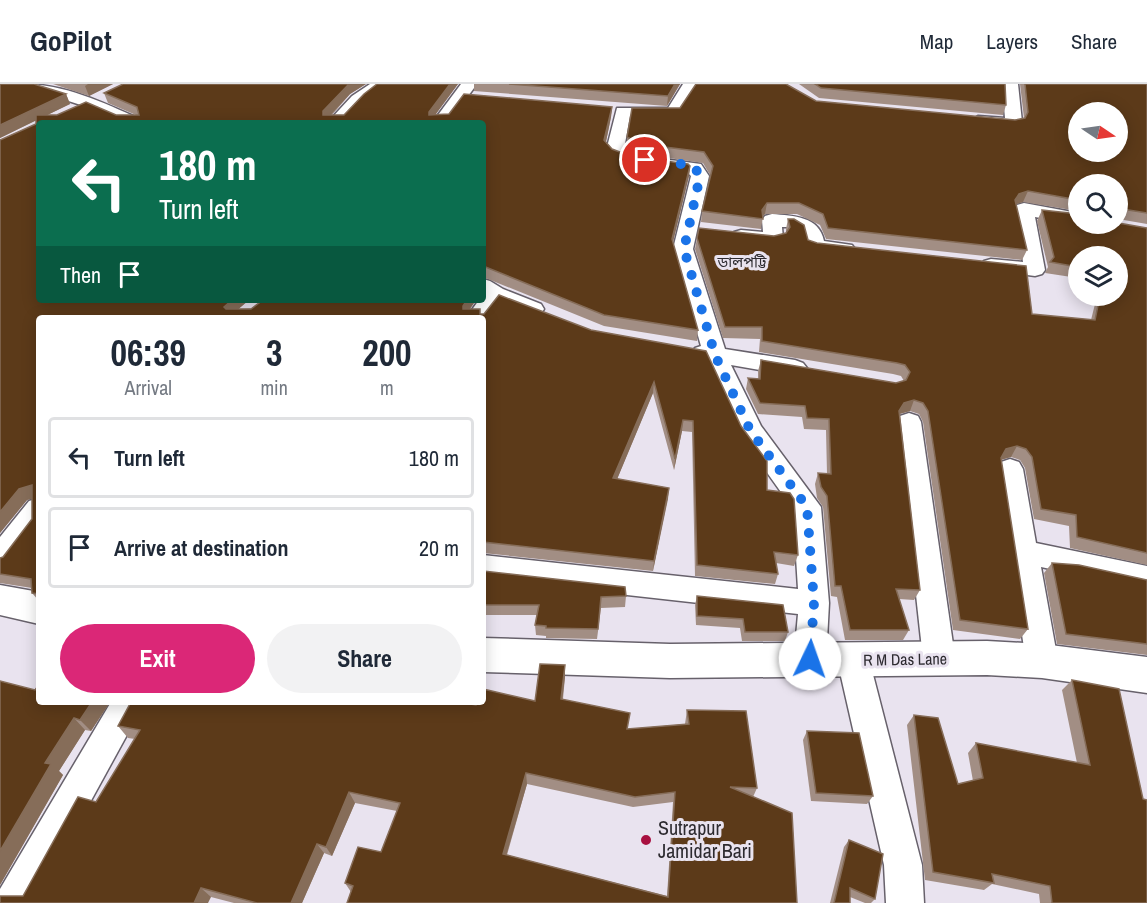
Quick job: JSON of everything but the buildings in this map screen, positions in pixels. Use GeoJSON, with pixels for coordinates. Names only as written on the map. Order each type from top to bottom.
{"type":"FeatureCollection","features":[{"type":"Feature","properties":{"kind":"street"},"geometry":{"type":"LineString","coordinates":[[30,84],[90,103],[127,120]]}},
{"type":"Feature","properties":{"kind":"street"},"geometry":{"type":"LineString","coordinates":[[338,120],[358,99],[380,84]]}},
{"type":"Feature","properties":{"kind":"street"},"geometry":{"type":"LineString","coordinates":[[691,84],[673,113],[617,110],[615,151],[618,156],[627,159],[681,164],[695,168],[700,176],[684,249],[715,355],[750,430],[807,507],[814,603],[810,659]]}},
{"type":"Feature","properties":{"kind":"street"},"geometry":{"type":"LineString","coordinates":[[960,119],[1014,122],[1010,84]]}},
{"type":"Feature","properties":{"kind":"street"},"geometry":{"type":"LineString","coordinates":[[442,120],[464,91],[484,99]]}},
{"type":"Feature","properties":{"kind":"street"},"geometry":{"type":"LineString","coordinates":[[69,113],[110,93]]}},
{"type":"Feature","properties":{"kind":"street"},"geometry":{"type":"LineString","coordinates":[[975,263],[1035,270],[1024,209],[1068,217]]}},
{"type":"Feature","properties":{"kind":"street"},"geometry":{"type":"LineString","coordinates":[[688,229],[773,239],[772,220],[797,222],[812,231],[815,246],[861,250]]}},
{"type":"Feature","properties":{"kind":"street"},"geometry":{"type":"LineString","coordinates":[[489,290],[557,318]]}},
{"type":"Feature","properties":{"kind":"street"},"geometry":{"type":"LineString","coordinates":[[680,348],[815,371]]}},
{"type":"Feature","properties":{"kind":"street"},"geometry":{"type":"LineString","coordinates":[[909,422],[921,523],[932,582],[939,658]]}},
{"type":"Feature","properties":{"kind":"street"},"geometry":{"type":"LineString","coordinates":[[1010,469],[1042,661]]}},
{"type":"Feature","properties":{"kind":"street"},"geometry":{"type":"LineString","coordinates":[[0,558],[36,512]]}},
{"type":"Feature","properties":{"kind":"street"},"geometry":{"type":"LineString","coordinates":[[1022,551],[1147,579]]}},
{"type":"Feature","properties":{"kind":"street"},"geometry":{"type":"LineString","coordinates":[[486,567],[814,603]]}},
{"type":"Feature","properties":{"kind":"street"},"geometry":{"type":"LineString","coordinates":[[0,600],[36,607]]}},
{"type":"Feature","properties":{"kind":"street","name":"R M Das Lane"},"geometry":{"type":"LineString","coordinates":[[486,655],[670,661],[939,658],[1042,661],[1147,675]]}},
{"type":"Feature","properties":{"kind":"street"},"geometry":{"type":"LineString","coordinates":[[852,659],[903,865],[905,903]]}},
{"type":"Feature","properties":{"kind":"street"},"geometry":{"type":"LineString","coordinates":[[14,903],[127,705]]}},
{"type":"Feature","properties":{"kind":"place","name":"Sutrapur Jamidar Bari"},"geometry":{"type":"Point","coordinates":[646,840]}},
{"type":"Feature","properties":{"kind":"district","name":"ডালপট্টি"},"geometry":{"type":"Point","coordinates":[742,262]}},
{"type":"Feature","properties":{"kind":"route"},"geometry":{"type":"LineString","coordinates":[[645,160],[695,168],[700,176],[684,249],[715,355],[750,430],[807,507],[814,603],[810,659]]}}]}
